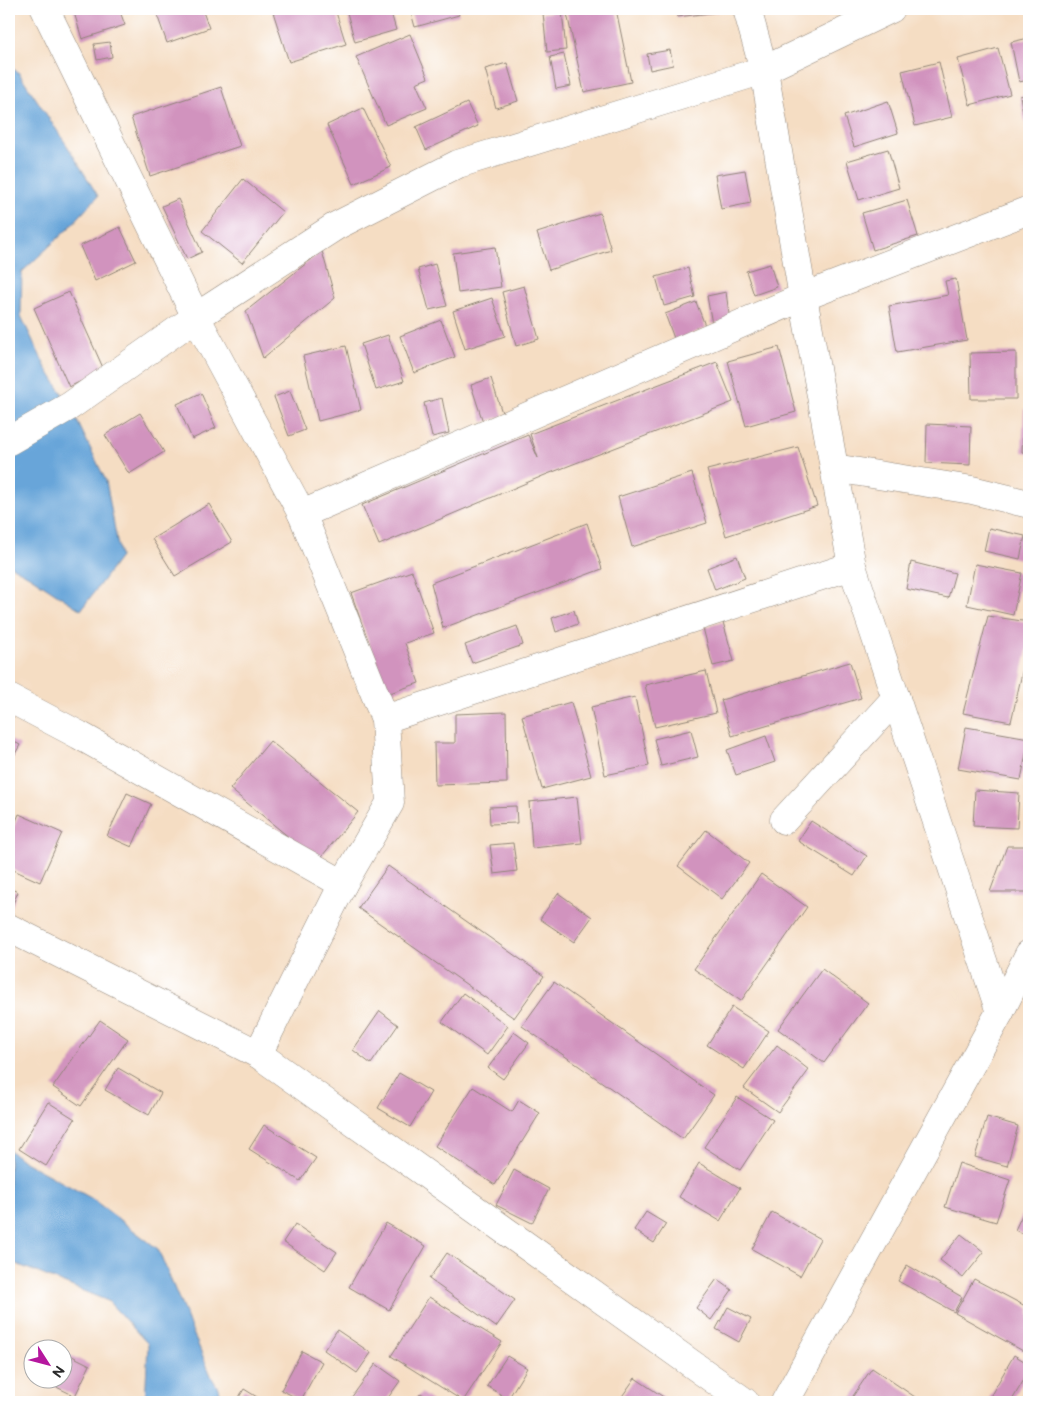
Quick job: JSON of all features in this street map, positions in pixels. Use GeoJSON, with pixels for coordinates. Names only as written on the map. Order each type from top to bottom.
{"type":"FeatureCollection","features":[{"type":"Feature","properties":{"kind":"street"},"geometry":{"type":"LineString","coordinates":[[45,9],[196,317],[302,514],[385,719],[390,803],[343,884],[258,1054]]}},
{"type":"Feature","properties":{"kind":"street"},"geometry":{"type":"LineString","coordinates":[[747,9],[764,70],[852,566],[1000,1012]]}},
{"type":"Feature","properties":{"kind":"street"},"geometry":{"type":"LineString","coordinates":[[9,441],[70,406],[196,317],[336,226],[458,164],[764,70],[891,9]]}},
{"type":"Feature","properties":{"kind":"street"},"geometry":{"type":"LineString","coordinates":[[302,514],[803,297],[1029,210]]}},
{"type":"Feature","properties":{"kind":"street"},"geometry":{"type":"LineString","coordinates":[[834,468],[972,490],[1029,504]]}},
{"type":"Feature","properties":{"kind":"street"},"geometry":{"type":"LineString","coordinates":[[385,719],[852,566]]}},
{"type":"Feature","properties":{"kind":"street"},"geometry":{"type":"LineString","coordinates":[[9,698],[80,735],[343,884]]}},
{"type":"Feature","properties":{"kind":"street"},"geometry":{"type":"LineString","coordinates":[[784,820],[896,698]]}},
{"type":"Feature","properties":{"kind":"street"},"geometry":{"type":"LineString","coordinates":[[9,928],[258,1054],[745,1402]]}},
{"type":"Feature","properties":{"kind":"street"},"geometry":{"type":"LineString","coordinates":[[785,1402],[1000,1012],[1029,954]]}},
{"type":"Feature","properties":{"kind":"water"},"geometry":{"type":"Polygon","coordinates":[[[9,66],[19,73],[98,196],[69,228],[22,272],[21,316],[45,366],[70,406],[106,481],[120,557],[81,610],[9,565],[9,66]]]}},
{"type":"Feature","properties":{"kind":"water"},"geometry":{"type":"Polygon","coordinates":[[[9,1150],[23,1161],[91,1198],[158,1249],[212,1378],[226,1402],[145,1402],[148,1344],[108,1301],[9,1261],[9,1150]]]}},
{"type":"Feature","properties":{"kind":"building"},"geometry":{"type":"Polygon","coordinates":[[[73,9],[119,9],[125,25],[82,39],[73,9]]]}},
{"type":"Feature","properties":{"kind":"building"},"geometry":{"type":"Polygon","coordinates":[[[155,9],[202,9],[209,28],[167,43],[155,9]]]}},
{"type":"Feature","properties":{"kind":"building"},"geometry":{"type":"Polygon","coordinates":[[[272,9],[335,9],[346,44],[289,62],[272,9]]]}},
{"type":"Feature","properties":{"kind":"building"},"geometry":{"type":"Polygon","coordinates":[[[346,9],[390,9],[396,30],[355,42],[346,9]]]}},
{"type":"Feature","properties":{"kind":"building"},"geometry":{"type":"Polygon","coordinates":[[[410,9],[457,9],[459,15],[415,27],[410,9]]]}},
{"type":"Feature","properties":{"kind":"building"},"geometry":{"type":"Polygon","coordinates":[[[566,9],[616,9],[631,82],[584,92],[566,9]]]}},
{"type":"Feature","properties":{"kind":"building"},"geometry":{"type":"Polygon","coordinates":[[[676,9],[719,9],[719,12],[677,17],[676,9]]]}},
{"type":"Feature","properties":{"kind":"building"},"geometry":{"type":"Polygon","coordinates":[[[562,11],[566,50],[547,52],[543,13],[562,11]]]}},
{"type":"Feature","properties":{"kind":"building"},"geometry":{"type":"Polygon","coordinates":[[[410,34],[428,78],[416,83],[427,108],[386,125],[356,57],[410,34]]]}},
{"type":"Feature","properties":{"kind":"building"},"geometry":{"type":"Polygon","coordinates":[[[1029,38],[1029,80],[1019,82],[1011,42],[1029,38]]]}},
{"type":"Feature","properties":{"kind":"building"},"geometry":{"type":"Polygon","coordinates":[[[110,42],[112,57],[97,60],[94,44],[110,42]]]}},
{"type":"Feature","properties":{"kind":"building"},"geometry":{"type":"Polygon","coordinates":[[[998,48],[1010,94],[970,105],[958,59],[998,48]]]}},
{"type":"Feature","properties":{"kind":"building"},"geometry":{"type":"Polygon","coordinates":[[[670,50],[673,65],[650,70],[647,54],[670,50]]]}},
{"type":"Feature","properties":{"kind":"building"},"geometry":{"type":"Polygon","coordinates":[[[564,54],[571,86],[556,89],[550,57],[564,54]]]}},
{"type":"Feature","properties":{"kind":"building"},"geometry":{"type":"Polygon","coordinates":[[[939,62],[952,117],[915,126],[902,71],[939,62]]]}},
{"type":"Feature","properties":{"kind":"building"},"geometry":{"type":"Polygon","coordinates":[[[507,63],[518,101],[496,108],[485,69],[507,63]]]}},
{"type":"Feature","properties":{"kind":"building"},"geometry":{"type":"Polygon","coordinates":[[[221,87],[240,146],[150,176],[131,117],[221,87]]]}},
{"type":"Feature","properties":{"kind":"building"},"geometry":{"type":"Polygon","coordinates":[[[1029,94],[1029,138],[1028,138],[1020,96],[1029,94]]]}},
{"type":"Feature","properties":{"kind":"building"},"geometry":{"type":"Polygon","coordinates":[[[888,101],[898,133],[854,147],[844,116],[888,101]]]}},
{"type":"Feature","properties":{"kind":"building"},"geometry":{"type":"Polygon","coordinates":[[[467,103],[478,126],[426,150],[416,127],[467,103]]]}},
{"type":"Feature","properties":{"kind":"building"},"geometry":{"type":"Polygon","coordinates":[[[363,108],[391,167],[354,184],[327,125],[363,108]]]}},
{"type":"Feature","properties":{"kind":"building"},"geometry":{"type":"Polygon","coordinates":[[[888,149],[899,188],[859,200],[847,161],[888,149]]]}},
{"type":"Feature","properties":{"kind":"building"},"geometry":{"type":"Polygon","coordinates":[[[745,170],[751,203],[721,209],[715,175],[745,170]]]}},
{"type":"Feature","properties":{"kind":"building"},"geometry":{"type":"Polygon","coordinates":[[[243,179],[283,212],[242,263],[202,231],[243,179]]]}},
{"type":"Feature","properties":{"kind":"building"},"geometry":{"type":"Polygon","coordinates":[[[178,199],[202,252],[187,259],[162,206],[178,199]]]}},
{"type":"Feature","properties":{"kind":"building"},"geometry":{"type":"Polygon","coordinates":[[[907,200],[918,236],[873,250],[862,213],[907,200]]]}},
{"type":"Feature","properties":{"kind":"building"},"geometry":{"type":"Polygon","coordinates":[[[600,213],[611,250],[549,270],[537,233],[600,213]]]}},
{"type":"Feature","properties":{"kind":"building"},"geometry":{"type":"Polygon","coordinates":[[[120,227],[136,261],[95,281],[80,246],[120,227]]]}},
{"type":"Feature","properties":{"kind":"building"},"geometry":{"type":"Polygon","coordinates":[[[495,247],[501,287],[458,293],[453,253],[495,247]]]}},
{"type":"Feature","properties":{"kind":"building"},"geometry":{"type":"Polygon","coordinates":[[[322,251],[335,298],[263,358],[246,311],[322,251]]]}},
{"type":"Feature","properties":{"kind":"building"},"geometry":{"type":"Polygon","coordinates":[[[435,264],[447,306],[429,310],[418,269],[435,264]]]}},
{"type":"Feature","properties":{"kind":"building"},"geometry":{"type":"Polygon","coordinates":[[[770,264],[777,287],[754,295],[746,271],[770,264]]]}},
{"type":"Feature","properties":{"kind":"building"},"geometry":{"type":"Polygon","coordinates":[[[688,268],[695,297],[664,306],[656,277],[688,268]]]}},
{"type":"Feature","properties":{"kind":"building"},"geometry":{"type":"Polygon","coordinates":[[[956,279],[967,340],[897,352],[889,306],[948,295],[945,281],[956,279]]]}},
{"type":"Feature","properties":{"kind":"building"},"geometry":{"type":"Polygon","coordinates":[[[524,286],[539,339],[516,346],[502,292],[524,286]]]}},
{"type":"Feature","properties":{"kind":"building"},"geometry":{"type":"Polygon","coordinates":[[[69,292],[104,370],[69,387],[34,308],[69,292]]]}},
{"type":"Feature","properties":{"kind":"building"},"geometry":{"type":"Polygon","coordinates":[[[726,292],[730,321],[712,324],[707,296],[726,292]]]}},
{"type":"Feature","properties":{"kind":"building"},"geometry":{"type":"Polygon","coordinates":[[[492,298],[505,336],[465,349],[453,311],[492,298]]]}},
{"type":"Feature","properties":{"kind":"building"},"geometry":{"type":"Polygon","coordinates":[[[696,302],[706,328],[675,341],[665,314],[696,302]]]}},
{"type":"Feature","properties":{"kind":"building"},"geometry":{"type":"Polygon","coordinates":[[[441,320],[455,357],[414,373],[400,336],[441,320]]]}},
{"type":"Feature","properties":{"kind":"building"},"geometry":{"type":"Polygon","coordinates":[[[388,335],[404,381],[376,390],[361,344],[388,335]]]}},
{"type":"Feature","properties":{"kind":"building"},"geometry":{"type":"Polygon","coordinates":[[[346,346],[361,410],[318,421],[303,356],[346,346]]]}},
{"type":"Feature","properties":{"kind":"building"},"geometry":{"type":"Polygon","coordinates":[[[779,347],[796,412],[746,426],[728,361],[779,347]]]}},
{"type":"Feature","properties":{"kind":"building"},"geometry":{"type":"Polygon","coordinates":[[[1016,352],[1016,399],[971,399],[970,353],[1016,352]]]}},
{"type":"Feature","properties":{"kind":"building"},"geometry":{"type":"Polygon","coordinates":[[[717,362],[733,402],[545,475],[379,545],[362,505],[528,435],[538,458],[530,434],[717,362]]]}},
{"type":"Feature","properties":{"kind":"building"},"geometry":{"type":"Polygon","coordinates":[[[491,378],[503,416],[483,422],[471,385],[491,378]]]}},
{"type":"Feature","properties":{"kind":"building"},"geometry":{"type":"Polygon","coordinates":[[[290,391],[305,430],[289,436],[274,397],[290,391]]]}},
{"type":"Feature","properties":{"kind":"building"},"geometry":{"type":"Polygon","coordinates":[[[201,393],[216,428],[192,439],[177,404],[201,393]]]}},
{"type":"Feature","properties":{"kind":"building"},"geometry":{"type":"Polygon","coordinates":[[[442,398],[449,433],[432,437],[424,403],[442,398]]]}},
{"type":"Feature","properties":{"kind":"building"},"geometry":{"type":"Polygon","coordinates":[[[1024,409],[1029,410],[1029,453],[1022,452],[1024,409]]]}},
{"type":"Feature","properties":{"kind":"building"},"geometry":{"type":"Polygon","coordinates":[[[140,413],[164,452],[129,474],[105,435],[140,413]]]}},
{"type":"Feature","properties":{"kind":"building"},"geometry":{"type":"Polygon","coordinates":[[[927,424],[971,426],[970,465],[926,463],[927,424]]]}},
{"type":"Feature","properties":{"kind":"building"},"geometry":{"type":"Polygon","coordinates":[[[798,447],[817,506],[726,536],[707,470],[798,447]]]}},
{"type":"Feature","properties":{"kind":"building"},"geometry":{"type":"Polygon","coordinates":[[[692,473],[707,523],[632,547],[618,497],[692,473]]]}},
{"type":"Feature","properties":{"kind":"building"},"geometry":{"type":"Polygon","coordinates":[[[209,504],[232,542],[175,576],[152,539],[209,504]]]}},
{"type":"Feature","properties":{"kind":"building"},"geometry":{"type":"Polygon","coordinates":[[[587,523],[602,569],[443,628],[431,583],[587,523]]]}},
{"type":"Feature","properties":{"kind":"building"},"geometry":{"type":"Polygon","coordinates":[[[989,528],[1025,536],[1020,559],[984,551],[989,528]]]}},
{"type":"Feature","properties":{"kind":"building"},"geometry":{"type":"Polygon","coordinates":[[[737,556],[745,578],[715,590],[707,568],[737,556]]]}},
{"type":"Feature","properties":{"kind":"building"},"geometry":{"type":"Polygon","coordinates":[[[911,562],[955,573],[948,598],[906,589],[911,562]]]}},
{"type":"Feature","properties":{"kind":"building"},"geometry":{"type":"Polygon","coordinates":[[[975,564],[1022,573],[1013,615],[967,605],[975,564]]]}},
{"type":"Feature","properties":{"kind":"building"},"geometry":{"type":"Polygon","coordinates":[[[412,571],[434,633],[405,643],[419,683],[387,694],[351,593],[412,571]]]}},
{"type":"Feature","properties":{"kind":"building"},"geometry":{"type":"Polygon","coordinates":[[[574,610],[578,624],[556,632],[552,618],[574,610]]]}},
{"type":"Feature","properties":{"kind":"building"},"geometry":{"type":"Polygon","coordinates":[[[988,616],[1029,622],[1029,642],[1011,722],[963,713],[988,616]]]}},
{"type":"Feature","properties":{"kind":"building"},"geometry":{"type":"Polygon","coordinates":[[[723,622],[734,661],[713,666],[703,628],[723,622]]]}},
{"type":"Feature","properties":{"kind":"building"},"geometry":{"type":"Polygon","coordinates":[[[517,626],[523,645],[472,663],[465,645],[517,626]]]}},
{"type":"Feature","properties":{"kind":"building"},"geometry":{"type":"Polygon","coordinates":[[[850,662],[861,698],[732,736],[721,700],[850,662]]]}},
{"type":"Feature","properties":{"kind":"building"},"geometry":{"type":"Polygon","coordinates":[[[706,671],[716,713],[655,727],[645,685],[706,671]]]}},
{"type":"Feature","properties":{"kind":"building"},"geometry":{"type":"Polygon","coordinates":[[[635,697],[649,766],[605,775],[591,707],[635,697]]]}},
{"type":"Feature","properties":{"kind":"building"},"geometry":{"type":"Polygon","coordinates":[[[571,702],[591,776],[542,789],[522,716],[571,702]]]}},
{"type":"Feature","properties":{"kind":"building"},"geometry":{"type":"Polygon","coordinates":[[[506,712],[507,783],[435,785],[434,743],[455,743],[455,714],[506,712]]]}},
{"type":"Feature","properties":{"kind":"building"},"geometry":{"type":"Polygon","coordinates":[[[966,727],[1029,738],[1021,780],[958,769],[966,727]]]}},
{"type":"Feature","properties":{"kind":"building"},"geometry":{"type":"Polygon","coordinates":[[[691,730],[698,757],[661,766],[654,739],[691,730]]]}},
{"type":"Feature","properties":{"kind":"building"},"geometry":{"type":"Polygon","coordinates":[[[766,736],[775,762],[736,775],[727,750],[766,736]]]}},
{"type":"Feature","properties":{"kind":"building"},"geometry":{"type":"Polygon","coordinates":[[[9,739],[20,745],[9,765],[9,739]]]}},
{"type":"Feature","properties":{"kind":"building"},"geometry":{"type":"Polygon","coordinates":[[[270,741],[358,812],[318,861],[230,789],[270,741]]]}},
{"type":"Feature","properties":{"kind":"building"},"geometry":{"type":"Polygon","coordinates":[[[975,790],[1019,793],[1017,828],[973,826],[975,790]]]}},
{"type":"Feature","properties":{"kind":"building"},"geometry":{"type":"Polygon","coordinates":[[[127,793],[151,804],[132,847],[107,836],[127,793]]]}},
{"type":"Feature","properties":{"kind":"building"},"geometry":{"type":"Polygon","coordinates":[[[577,797],[582,843],[532,848],[529,802],[577,797]]]}},
{"type":"Feature","properties":{"kind":"building"},"geometry":{"type":"Polygon","coordinates":[[[516,806],[517,823],[490,824],[489,807],[516,806]]]}},
{"type":"Feature","properties":{"kind":"building"},"geometry":{"type":"Polygon","coordinates":[[[19,814],[62,833],[40,882],[9,868],[9,838],[19,814]]]}},
{"type":"Feature","properties":{"kind":"building"},"geometry":{"type":"Polygon","coordinates":[[[811,821],[867,856],[854,876],[798,841],[811,821]]]}},
{"type":"Feature","properties":{"kind":"building"},"geometry":{"type":"Polygon","coordinates":[[[706,830],[749,863],[722,899],[678,866],[706,830]]]}},
{"type":"Feature","properties":{"kind":"building"},"geometry":{"type":"Polygon","coordinates":[[[513,843],[517,871],[494,874],[490,845],[513,843]]]}},
{"type":"Feature","properties":{"kind":"building"},"geometry":{"type":"Polygon","coordinates":[[[1007,846],[1029,846],[1029,892],[990,892],[1007,846]]]}},
{"type":"Feature","properties":{"kind":"building"},"geometry":{"type":"Polygon","coordinates":[[[388,866],[544,976],[514,1018],[358,908],[388,866]]]}},
{"type":"Feature","properties":{"kind":"building"},"geometry":{"type":"Polygon","coordinates":[[[761,874],[807,907],[741,1001],[694,969],[761,874]]]}},
{"type":"Feature","properties":{"kind":"building"},"geometry":{"type":"Polygon","coordinates":[[[9,888],[18,892],[9,913],[9,888]]]}},
{"type":"Feature","properties":{"kind":"building"},"geometry":{"type":"Polygon","coordinates":[[[558,893],[592,917],[574,942],[540,919],[558,893]]]}},
{"type":"Feature","properties":{"kind":"building"},"geometry":{"type":"Polygon","coordinates":[[[822,969],[868,1003],[824,1063],[778,1029],[822,969]]]}},
{"type":"Feature","properties":{"kind":"building"},"geometry":{"type":"Polygon","coordinates":[[[554,982],[714,1095],[683,1139],[522,1026],[554,982]]]}},
{"type":"Feature","properties":{"kind":"building"},"geometry":{"type":"Polygon","coordinates":[[[463,993],[508,1026],[487,1055],[442,1022],[463,993]]]}},
{"type":"Feature","properties":{"kind":"building"},"geometry":{"type":"Polygon","coordinates":[[[732,1007],[769,1031],[744,1069],[707,1045],[732,1007]]]}},
{"type":"Feature","properties":{"kind":"building"},"geometry":{"type":"Polygon","coordinates":[[[380,1011],[398,1025],[371,1064],[353,1050],[380,1011]]]}},
{"type":"Feature","properties":{"kind":"building"},"geometry":{"type":"Polygon","coordinates":[[[100,1020],[128,1039],[81,1106],[53,1087],[100,1020]]]}},
{"type":"Feature","properties":{"kind":"building"},"geometry":{"type":"Polygon","coordinates":[[[514,1032],[529,1043],[503,1079],[488,1068],[514,1032]]]}},
{"type":"Feature","properties":{"kind":"building"},"geometry":{"type":"Polygon","coordinates":[[[777,1045],[809,1070],[778,1112],[744,1088],[777,1045]]]}},
{"type":"Feature","properties":{"kind":"building"},"geometry":{"type":"Polygon","coordinates":[[[118,1068],[161,1093],[149,1115],[105,1090],[118,1068]]]}},
{"type":"Feature","properties":{"kind":"building"},"geometry":{"type":"Polygon","coordinates":[[[399,1073],[431,1092],[410,1127],[378,1108],[399,1073]]]}},
{"type":"Feature","properties":{"kind":"building"},"geometry":{"type":"Polygon","coordinates":[[[473,1087],[512,1112],[519,1100],[540,1113],[495,1185],[435,1146],[473,1087]]]}},
{"type":"Feature","properties":{"kind":"building"},"geometry":{"type":"Polygon","coordinates":[[[737,1097],[773,1120],[740,1170],[704,1147],[737,1097]]]}},
{"type":"Feature","properties":{"kind":"building"},"geometry":{"type":"Polygon","coordinates":[[[48,1102],[75,1119],[46,1166],[19,1149],[48,1102]]]}},
{"type":"Feature","properties":{"kind":"building"},"geometry":{"type":"Polygon","coordinates":[[[987,1117],[1018,1126],[1007,1166],[975,1157],[987,1117]]]}},
{"type":"Feature","properties":{"kind":"building"},"geometry":{"type":"Polygon","coordinates":[[[264,1125],[316,1158],[300,1181],[249,1149],[264,1125]]]}},
{"type":"Feature","properties":{"kind":"building"},"geometry":{"type":"Polygon","coordinates":[[[699,1163],[740,1188],[720,1221],[679,1197],[699,1163]]]}},
{"type":"Feature","properties":{"kind":"building"},"geometry":{"type":"Polygon","coordinates":[[[959,1163],[1010,1180],[996,1222],[945,1207],[959,1163]]]}},
{"type":"Feature","properties":{"kind":"building"},"geometry":{"type":"Polygon","coordinates":[[[514,1170],[549,1189],[532,1223],[496,1205],[514,1170]]]}},
{"type":"Feature","properties":{"kind":"building"},"geometry":{"type":"Polygon","coordinates":[[[1029,1200],[1029,1237],[1015,1230],[1029,1200]]]}},
{"type":"Feature","properties":{"kind":"building"},"geometry":{"type":"Polygon","coordinates":[[[646,1212],[666,1224],[654,1243],[634,1230],[646,1212]]]}},
{"type":"Feature","properties":{"kind":"building"},"geometry":{"type":"Polygon","coordinates":[[[772,1212],[820,1239],[800,1276],[752,1249],[772,1212]]]}},
{"type":"Feature","properties":{"kind":"building"},"geometry":{"type":"Polygon","coordinates":[[[386,1223],[426,1246],[389,1310],[349,1287],[386,1223]]]}},
{"type":"Feature","properties":{"kind":"building"},"geometry":{"type":"Polygon","coordinates":[[[295,1224],[337,1252],[325,1270],[283,1242],[295,1224]]]}},
{"type":"Feature","properties":{"kind":"building"},"geometry":{"type":"Polygon","coordinates":[[[961,1234],[984,1252],[963,1278],[940,1260],[961,1234]]]}},
{"type":"Feature","properties":{"kind":"building"},"geometry":{"type":"Polygon","coordinates":[[[447,1253],[515,1300],[496,1327],[429,1279],[447,1253]]]}},
{"type":"Feature","properties":{"kind":"building"},"geometry":{"type":"Polygon","coordinates":[[[907,1265],[962,1297],[954,1312],[898,1281],[907,1265]]]}},
{"type":"Feature","properties":{"kind":"building"},"geometry":{"type":"Polygon","coordinates":[[[717,1279],[732,1290],[711,1320],[696,1308],[717,1279]]]}},
{"type":"Feature","properties":{"kind":"building"},"geometry":{"type":"Polygon","coordinates":[[[974,1279],[1029,1308],[1029,1338],[1023,1351],[955,1313],[974,1279]]]}},
{"type":"Feature","properties":{"kind":"building"},"geometry":{"type":"Polygon","coordinates":[[[429,1297],[502,1342],[463,1401],[391,1356],[429,1297]]]}},
{"type":"Feature","properties":{"kind":"building"},"geometry":{"type":"Polygon","coordinates":[[[728,1307],[751,1319],[739,1342],[716,1329],[728,1307]]]}},
{"type":"Feature","properties":{"kind":"building"},"geometry":{"type":"Polygon","coordinates":[[[337,1330],[371,1353],[357,1373],[324,1350],[337,1330]]]}},
{"type":"Feature","properties":{"kind":"building"},"geometry":{"type":"Polygon","coordinates":[[[302,1351],[322,1362],[301,1400],[281,1390],[302,1351]]]}},
{"type":"Feature","properties":{"kind":"building"},"geometry":{"type":"Polygon","coordinates":[[[1014,1355],[1029,1364],[1029,1371],[1011,1402],[987,1402],[1014,1355]]]}},
{"type":"Feature","properties":{"kind":"building"},"geometry":{"type":"Polygon","coordinates":[[[72,1356],[90,1365],[75,1396],[58,1388],[72,1388],[72,1356]]]}},
{"type":"Feature","properties":{"kind":"building"},"geometry":{"type":"Polygon","coordinates":[[[507,1356],[527,1368],[508,1399],[487,1386],[507,1356]]]}},
{"type":"Feature","properties":{"kind":"building"},"geometry":{"type":"Polygon","coordinates":[[[376,1364],[400,1381],[385,1402],[348,1402],[376,1364]]]}},
{"type":"Feature","properties":{"kind":"building"},"geometry":{"type":"Polygon","coordinates":[[[872,1368],[915,1397],[912,1402],[849,1402],[872,1368]]]}},
{"type":"Feature","properties":{"kind":"building"},"geometry":{"type":"Polygon","coordinates":[[[635,1378],[671,1402],[618,1402],[635,1378]]]}},
{"type":"Feature","properties":{"kind":"building"},"geometry":{"type":"Polygon","coordinates":[[[244,1389],[265,1402],[236,1402],[244,1389]]]}},
{"type":"Feature","properties":{"kind":"building"},"geometry":{"type":"Polygon","coordinates":[[[421,1393],[433,1402],[413,1402],[421,1393]]]}}]}
